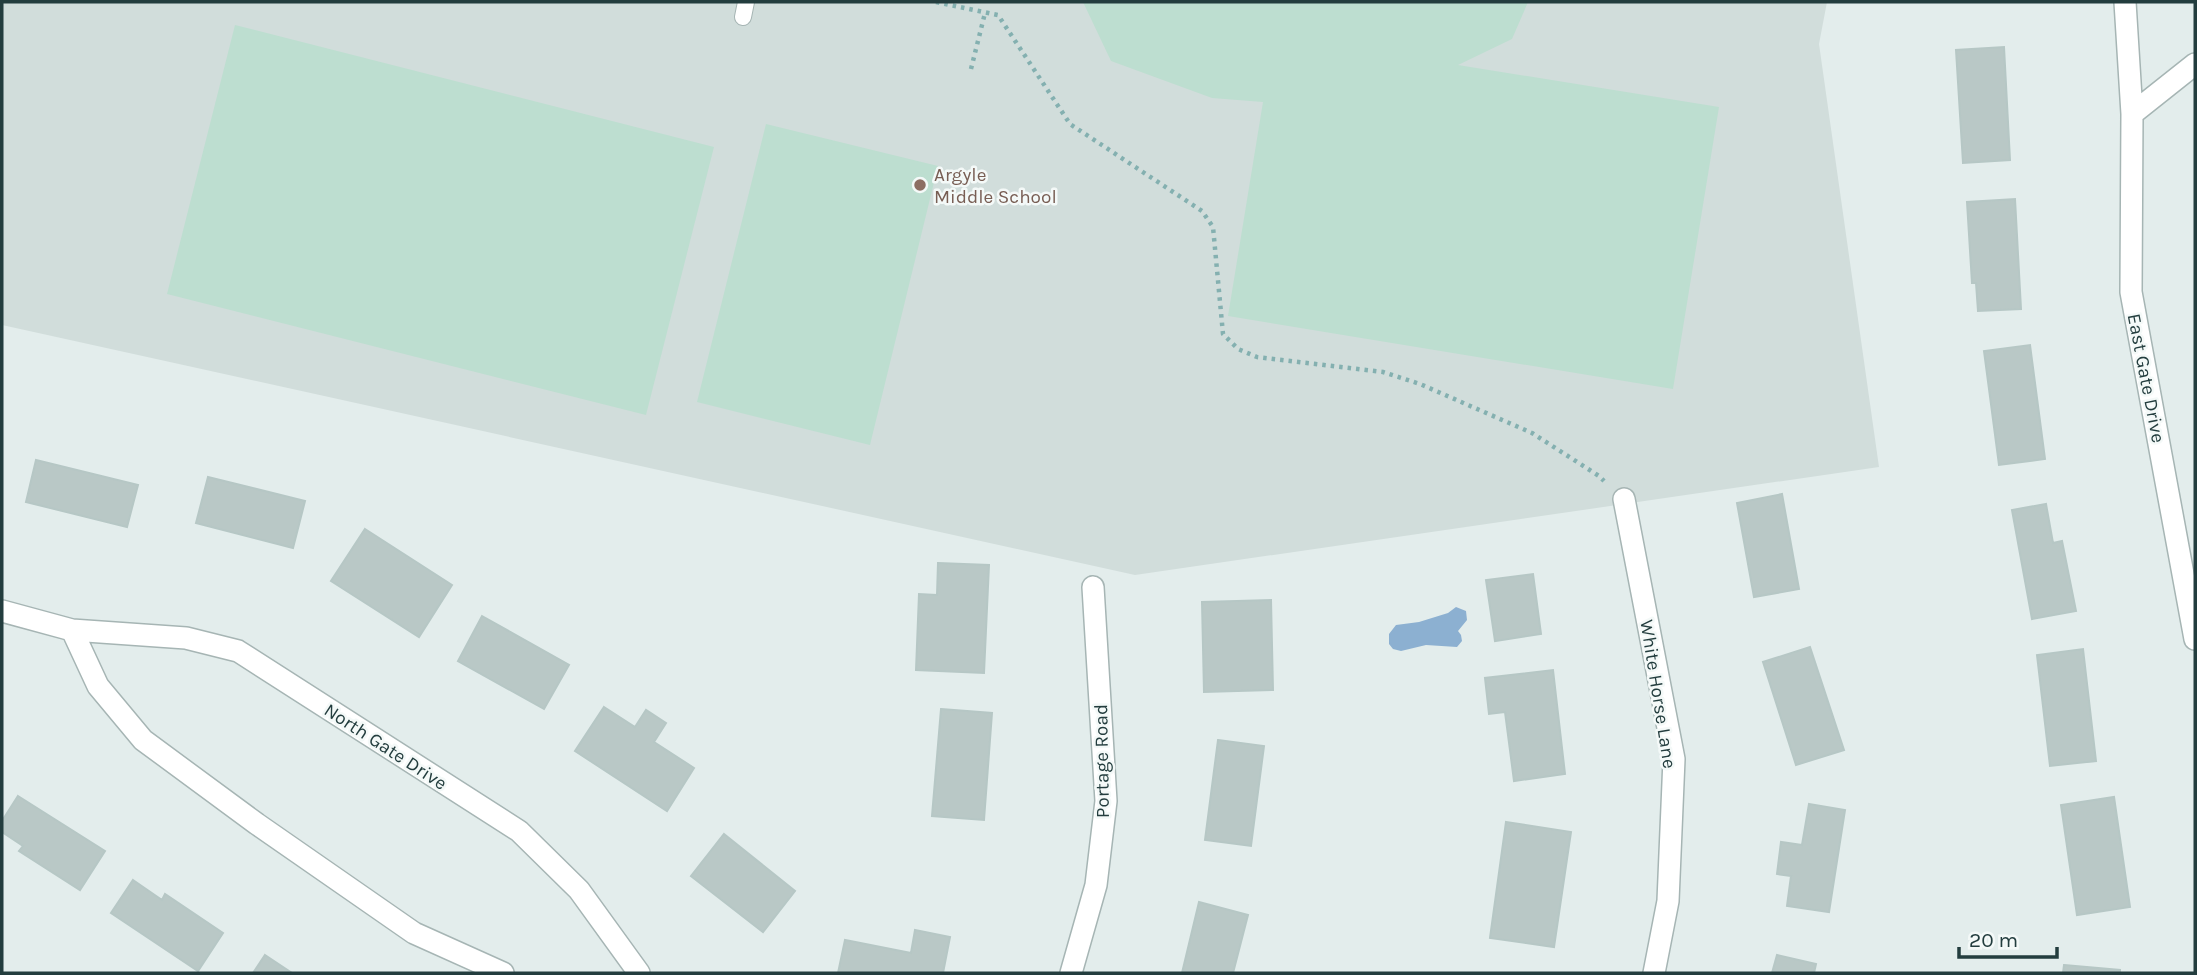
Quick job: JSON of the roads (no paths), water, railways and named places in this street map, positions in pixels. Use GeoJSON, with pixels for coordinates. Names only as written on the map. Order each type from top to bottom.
{"type":"FeatureCollection","features":[{"type":"Feature","properties":{"kind":"street","name":"East Gate Drive"},"geometry":{"type":"LineString","coordinates":[[2125,2],[2132,114],[2130,292],[2195,639]]}},
{"type":"Feature","properties":{"kind":"street"},"geometry":{"type":"LineString","coordinates":[[2132,114],[2195,64]]}},
{"type":"Feature","properties":{"kind":"street","name":"White Horse Lane"},"geometry":{"type":"LineString","coordinates":[[1624,499],[1674,759],[1668,901],[1654,973]]}},
{"type":"Feature","properties":{"kind":"street","name":"Portage Road"},"geometry":{"type":"LineString","coordinates":[[1071,973],[1096,885],[1106,801],[1093,587]]}},
{"type":"Feature","properties":{"kind":"street","name":"North Gate Drive"},"geometry":{"type":"LineString","coordinates":[[2,611],[72,630],[186,638],[238,652],[519,831],[579,890],[639,973]]}},
{"type":"Feature","properties":{"kind":"street"},"geometry":{"type":"LineString","coordinates":[[72,630],[98,685],[143,740],[257,824],[414,933],[503,973]]}},
{"type":"Feature","properties":{"kind":"water"},"geometry":{"type":"Polygon","coordinates":[[[1456,607],[1466,611],[1467,620],[1458,631],[1462,641],[1457,647],[1426,645],[1401,651],[1393,649],[1389,644],[1389,634],[1396,625],[1419,622],[1448,613],[1456,607]]]}},
{"type":"Feature","properties":{"kind":"place","name":"Argyle Middle School"},"geometry":{"type":"Point","coordinates":[920,185]}}]}
